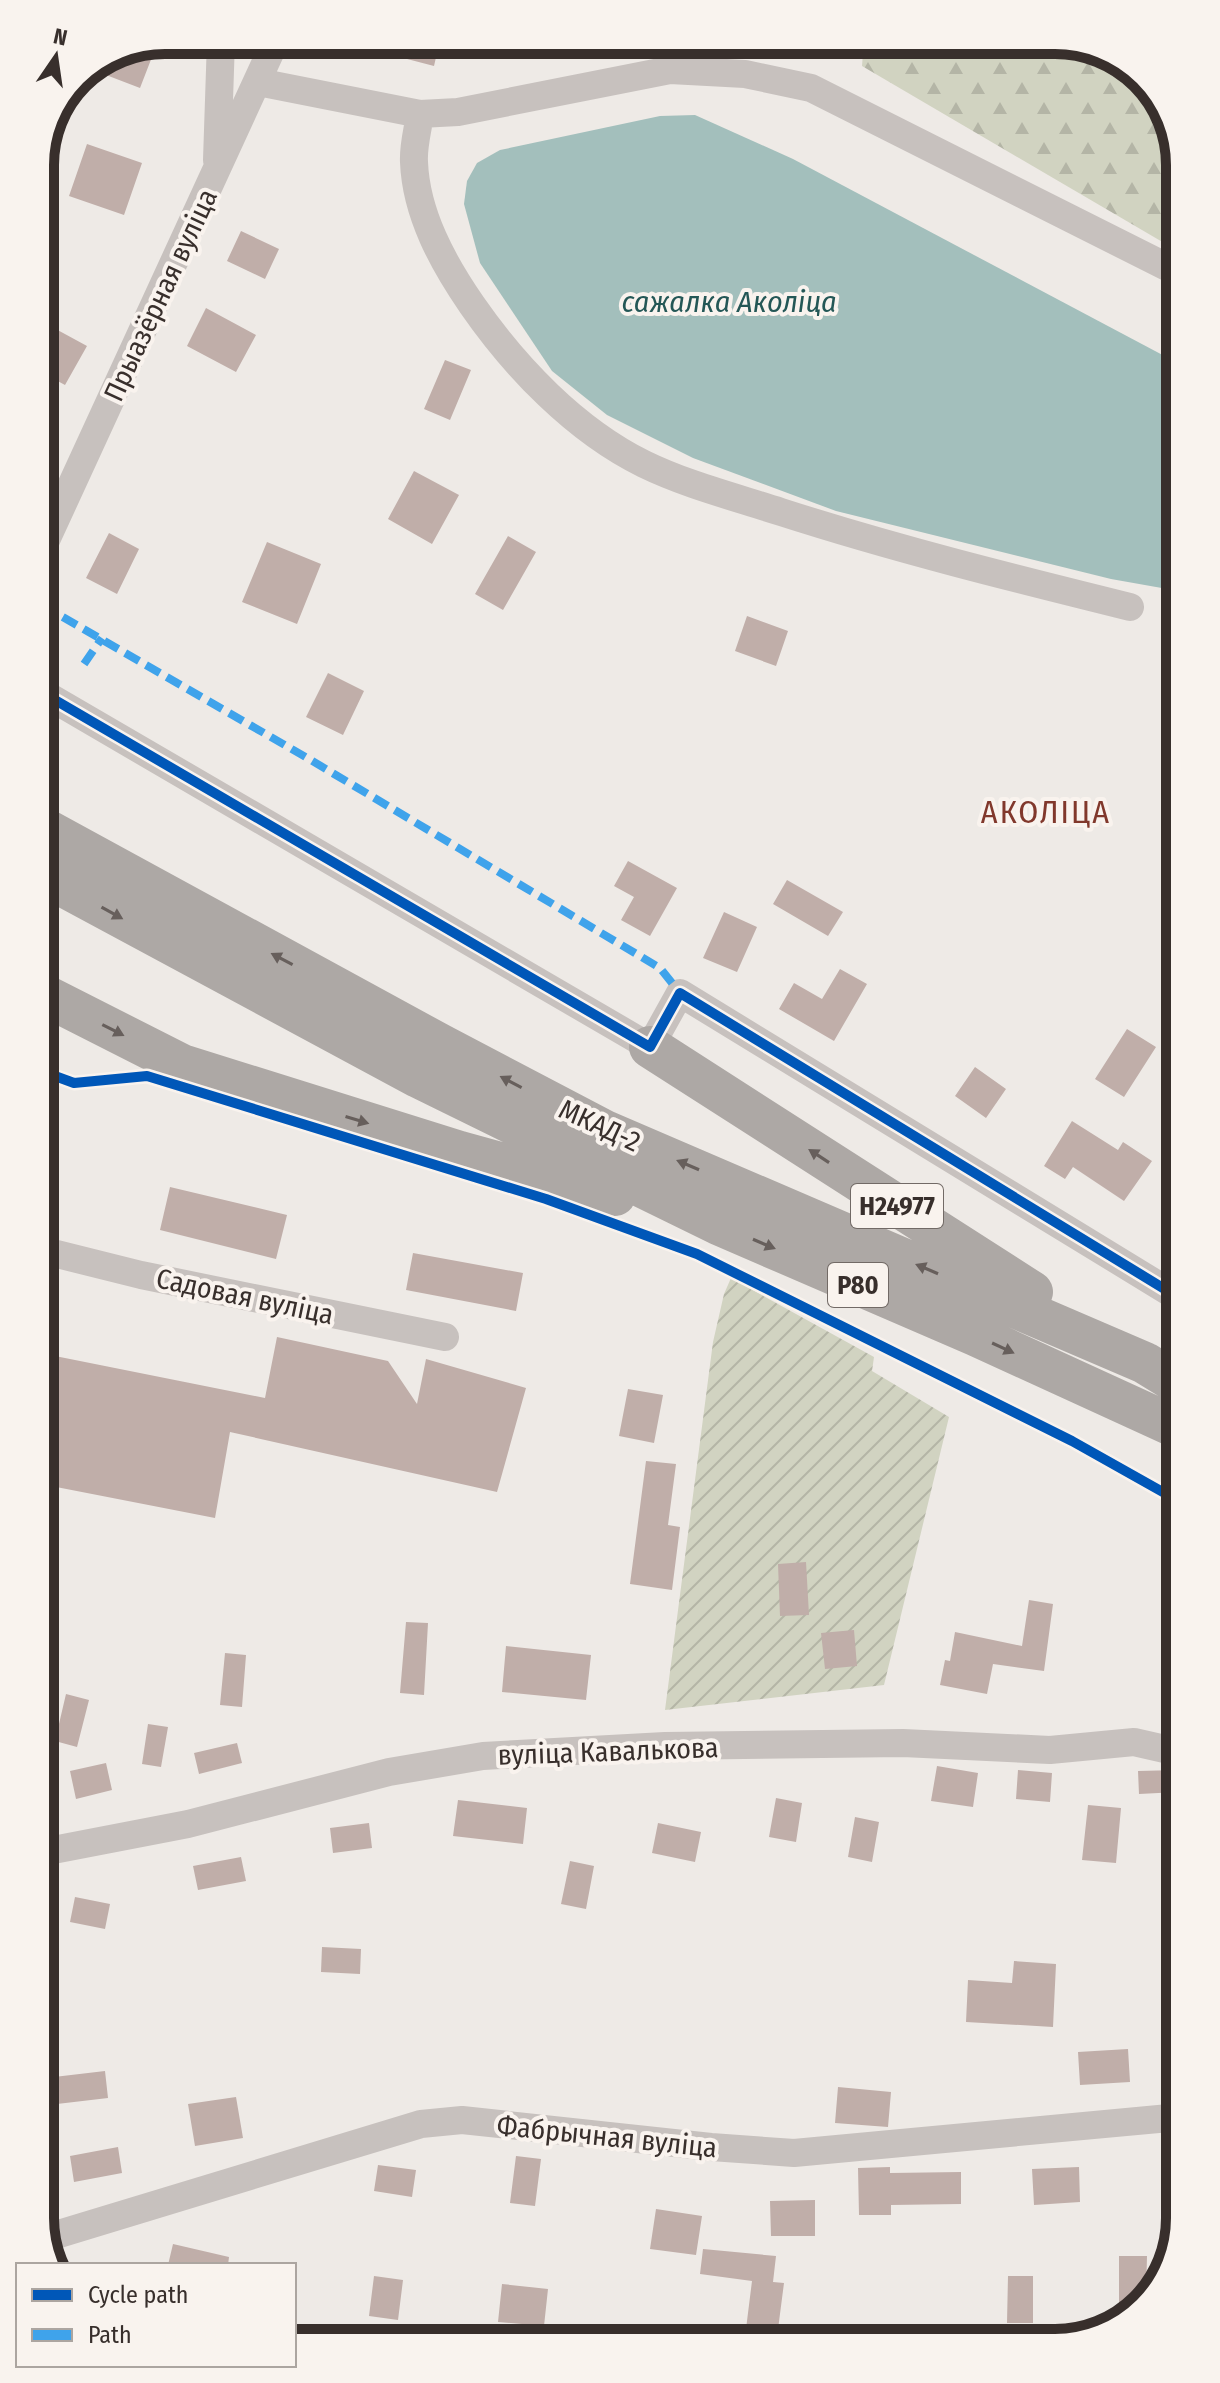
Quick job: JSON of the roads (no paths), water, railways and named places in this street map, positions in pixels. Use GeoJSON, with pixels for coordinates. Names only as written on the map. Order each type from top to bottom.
{"type":"FeatureCollection","features":[{"type":"Feature","properties":{"kind":"highway","name":"МКАД-2"},"geometry":{"type":"LineString","coordinates":[[54,834],[605,1131],[1160,1372]]}},
{"type":"Feature","properties":{"kind":"highway","name":"Р80"},"geometry":{"type":"LineString","coordinates":[[54,881],[418,1077],[718,1224],[975,1335],[1166,1422]]}},
{"type":"Feature","properties":{"kind":"highway"},"geometry":{"type":"LineString","coordinates":[[54,1000],[182,1065],[460,1152],[718,1224]]}},
{"type":"Feature","properties":{"kind":"highway","name":"Н24977"},"geometry":{"type":"LineString","coordinates":[[650,1047],[1160,1372]]}},
{"type":"Feature","properties":{"kind":"street"},"geometry":{"type":"LineString","coordinates":[[216,173],[220,54]]}},
{"type":"Feature","properties":{"kind":"street","name":"Прыазёрная вуліца"},"geometry":{"type":"LineString","coordinates":[[54,523],[270,54]]}},
{"type":"Feature","properties":{"kind":"street"},"geometry":{"type":"LineString","coordinates":[[258,82],[420,114],[458,112],[670,70],[745,74],[811,88],[1166,266]]}},
{"type":"Feature","properties":{"kind":"street"},"geometry":{"type":"LineString","coordinates":[[420,114],[413,160],[417,184],[422,208],[447,268],[490,330],[535,379],[586,427],[642,463],[714,491],[850,535],[1130,607]]}},
{"type":"Feature","properties":{"kind":"street","name":"Н24977"},"geometry":{"type":"LineString","coordinates":[[54,699],[650,1047]]}},
{"type":"Feature","properties":{"kind":"street"},"geometry":{"type":"LineString","coordinates":[[650,1047],[680,993],[1166,1290]]}},
{"type":"Feature","properties":{"kind":"street","name":"Садовая вуліца"},"geometry":{"type":"LineString","coordinates":[[54,1253],[141,1275],[445,1337]]}},
{"type":"Feature","properties":{"kind":"street","name":"вуліца Кавалькова"},"geometry":{"type":"LineString","coordinates":[[54,1850],[188,1824],[389,1772],[483,1756],[665,1746],[903,1743],[1050,1750],[1134,1742],[1166,1749]]}},
{"type":"Feature","properties":{"kind":"street","name":"Фабрычная вуліца"},"geometry":{"type":"LineString","coordinates":[[56,2235],[421,2124],[442,2121],[462,2120],[794,2153],[1166,2118]]}},
{"type":"Feature","properties":{"kind":"water","name":"сажалка Аколіца"},"geometry":{"type":"Polygon","coordinates":[[[695,115],[793,159],[1166,357],[1166,589],[1111,579],[836,511],[693,458],[607,415],[552,371],[480,263],[464,204],[467,181],[477,163],[500,150],[660,116],[695,115]]]}},
{"type":"Feature","properties":{"kind":"district","name":"АКОЛІЦА"},"geometry":{"type":"Point","coordinates":[1046,812]}}]}
